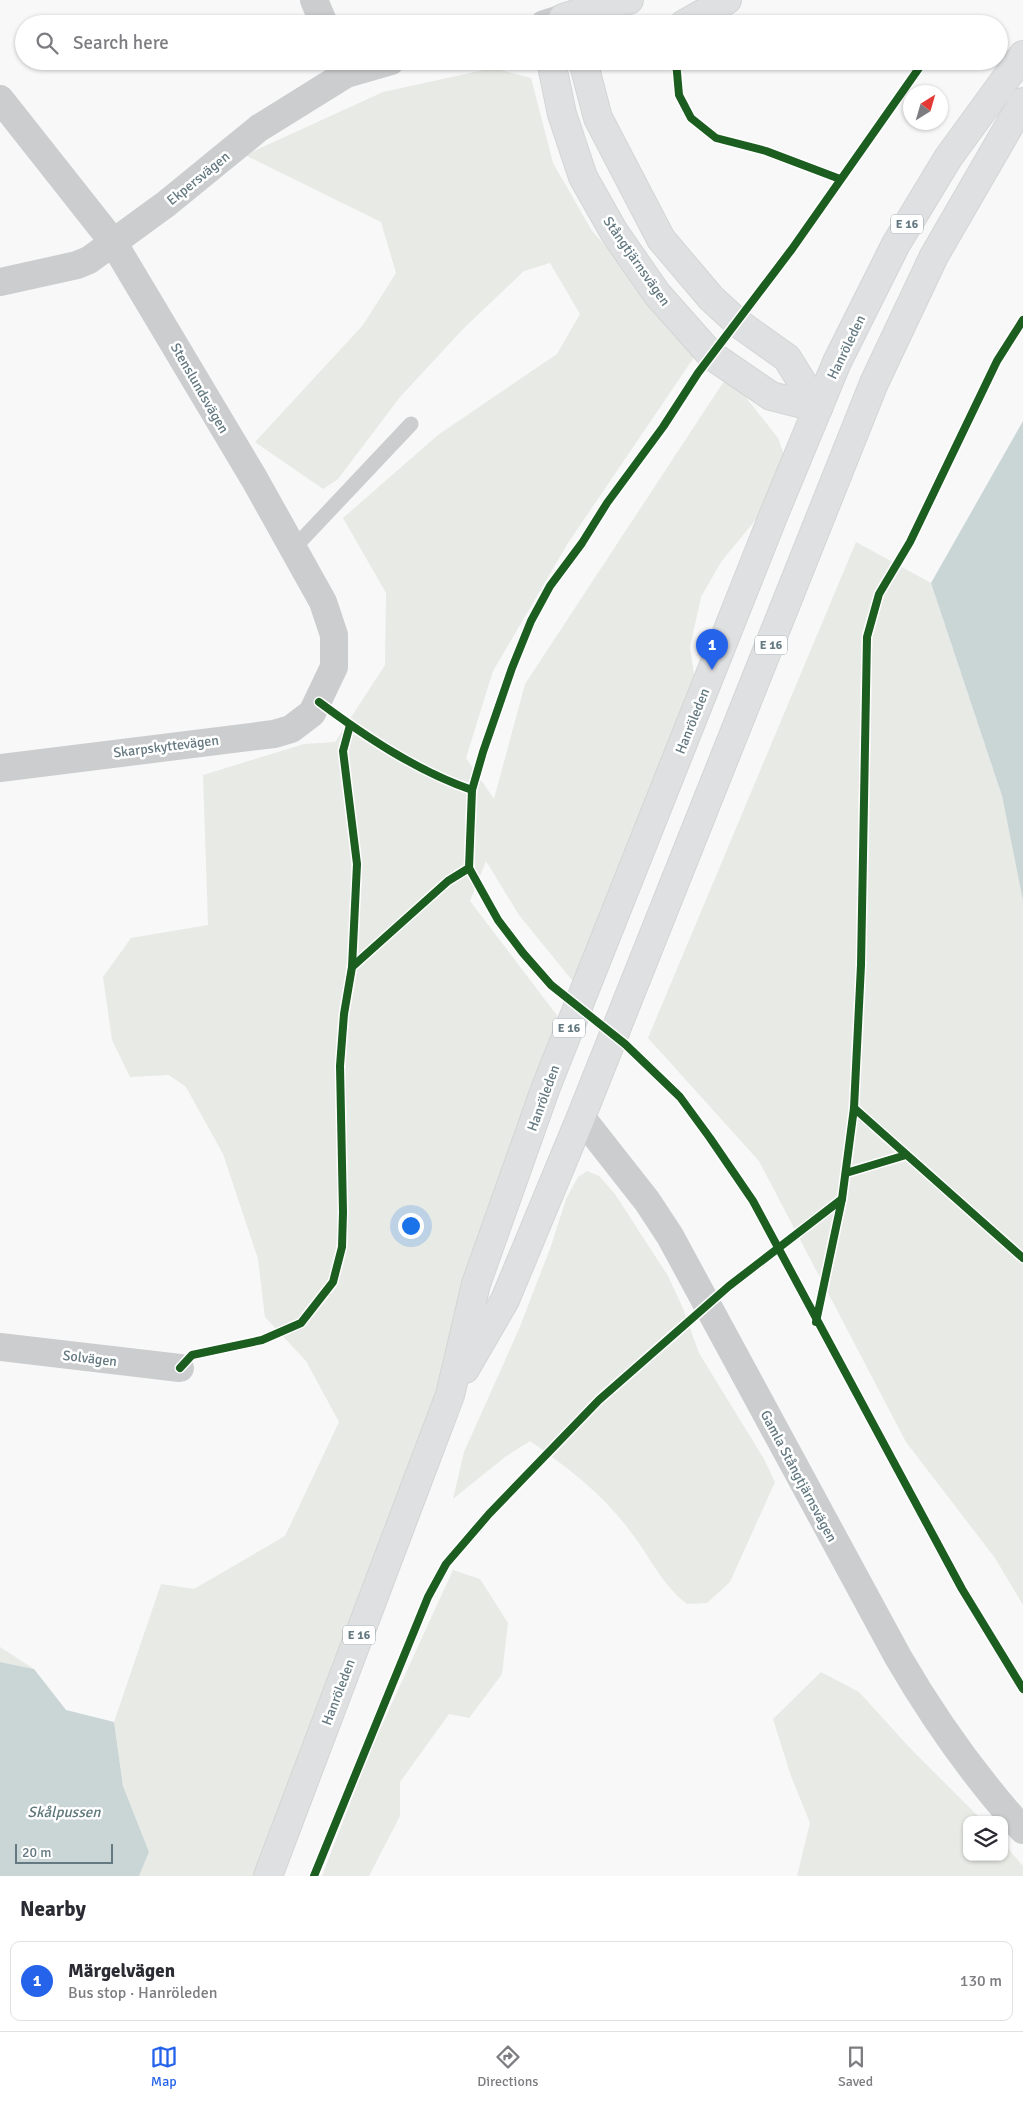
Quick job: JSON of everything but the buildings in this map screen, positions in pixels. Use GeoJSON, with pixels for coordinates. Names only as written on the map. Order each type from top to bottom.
{"type":"FeatureCollection","features":[{"type":"Feature","properties":{"kind":"main road"},"geometry":{"type":"LineString","coordinates":[[567,15],[610,3],[629,0]]}},
{"type":"Feature","properties":{"kind":"main road"},"geometry":{"type":"LineString","coordinates":[[700,15],[727,0]]}},
{"type":"Feature","properties":{"kind":"main road","name":"Hanröleden"},"geometry":{"type":"LineString","coordinates":[[268,1876],[450,1395],[476,1284],[546,1087],[774,514],[837,362],[896,244],[948,158],[1023,55]]}},
{"type":"Feature","properties":{"kind":"main road","name":"Stångtjärnsvägen"},"geometry":{"type":"LineString","coordinates":[[553,70],[562,114],[583,177],[614,232],[657,294],[712,355],[772,396],[818,408],[856,428]]}},
{"type":"Feature","properties":{"kind":"main road"},"geometry":{"type":"LineString","coordinates":[[585,70],[598,118],[661,239],[701,289],[738,323],[787,358],[818,408]]}},
{"type":"Feature","properties":{"kind":"main road","name":"Hanröleden"},"geometry":{"type":"LineString","coordinates":[[450,1395],[505,1300],[738,730],[874,383],[934,256],[1023,102]]}},
{"type":"Feature","properties":{"kind":"street"},"geometry":{"type":"LineString","coordinates":[[314,0],[320,15]]}},
{"type":"Feature","properties":{"kind":"street","name":"Ekpersvägen"},"geometry":{"type":"LineString","coordinates":[[0,282],[77,265],[89,260],[166,204],[260,128],[340,70]]}},
{"type":"Feature","properties":{"kind":"street","name":"Stenslundsvägen"},"geometry":{"type":"LineString","coordinates":[[0,99],[113,242],[255,480],[323,602],[334,635],[334,667],[320,702]]}},
{"type":"Feature","properties":{"kind":"street","name":"Skarpskyttevägen"},"geometry":{"type":"LineString","coordinates":[[0,768],[274,734],[291,729],[303,722],[320,702]]}},
{"type":"Feature","properties":{"kind":"street","name":"Gamla Stångtjärnsvägen"},"geometry":{"type":"LineString","coordinates":[[581,1117],[647,1201],[670,1236],[923,1700],[989,1792],[1023,1830]]}},
{"type":"Feature","properties":{"kind":"street","name":"Solvägen"},"geometry":{"type":"LineString","coordinates":[[0,1347],[180,1368]]}},
{"type":"Feature","properties":{"kind":"lane"},"geometry":{"type":"LineString","coordinates":[[293,549],[411,424]]}},
{"type":"Feature","properties":{"kind":"shaded area"},"geometry":{"type":"Polygon","coordinates":[[[484,70],[501,70],[531,78],[553,163],[592,231],[699,350],[568,543],[493,671],[466,758],[494,799],[525,684],[728,375],[778,438],[786,460],[762,512],[721,562],[701,597],[690,647],[698,702],[584,995],[519,915],[486,861],[470,901],[575,1039],[254,1876],[139,1876],[149,1852],[123,1786],[114,1722],[161,1584],[194,1589],[285,1536],[339,1422],[306,1361],[265,1317],[258,1259],[223,1154],[186,1087],[169,1075],[130,1077],[112,1040],[103,977],[131,938],[208,925],[203,775],[304,744],[335,742],[385,665],[386,593],[343,518],[438,435],[557,354],[580,314],[550,263],[524,271],[464,328],[400,397],[338,479],[323,489],[255,442],[363,325],[396,273],[381,222],[245,155],[383,92],[484,70]]]}},
{"type":"Feature","properties":{"kind":"shaded area"},"geometry":{"type":"Polygon","coordinates":[[[856,542],[931,583],[1002,796],[1023,901],[1023,1605],[995,1558],[906,1442],[759,1161],[648,1038],[856,542]]]}},
{"type":"Feature","properties":{"kind":"shaded area"},"geometry":{"type":"Polygon","coordinates":[[[587,1171],[599,1176],[615,1194],[668,1276],[682,1306],[699,1353],[764,1459],[775,1482],[730,1582],[707,1603],[687,1604],[678,1596],[663,1579],[637,1540],[608,1505],[571,1471],[530,1441],[505,1457],[453,1499],[464,1452],[519,1329],[551,1246],[566,1199],[578,1177],[587,1171]]]}},
{"type":"Feature","properties":{"kind":"shaded area"},"geometry":{"type":"Polygon","coordinates":[[[453,1570],[480,1579],[508,1623],[502,1674],[469,1718],[449,1714],[400,1782],[400,1816],[369,1876],[322,1876],[371,1749],[453,1570]]]}},
{"type":"Feature","properties":{"kind":"shaded area"},"geometry":{"type":"Polygon","coordinates":[[[0,1647],[34,1669],[0,1662],[0,1647]]]}},
{"type":"Feature","properties":{"kind":"shaded area"},"geometry":{"type":"Polygon","coordinates":[[[821,1672],[859,1692],[910,1748],[978,1816],[963,1816],[963,1861],[1008,1861],[1008,1849],[1023,1866],[1023,1876],[797,1876],[810,1823],[791,1776],[773,1719],[821,1672]]]}},
{"type":"Feature","properties":{"kind":"water"},"geometry":{"type":"Polygon","coordinates":[[[1023,421],[1023,901],[1002,796],[931,583],[1023,421]]]}},
{"type":"Feature","properties":{"kind":"water","name":"Skålpussen"},"geometry":{"type":"Polygon","coordinates":[[[0,1662],[34,1669],[66,1710],[114,1722],[123,1786],[149,1852],[139,1876],[0,1876],[0,1662]]]}},
{"type":"Feature","properties":{"kind":"cycle path"},"geometry":{"type":"LineString","coordinates":[[677,70],[679,95],[691,118],[716,138],[766,151],[840,179]]}},
{"type":"Feature","properties":{"kind":"cycle path"},"geometry":{"type":"LineString","coordinates":[[918,70],[792,249],[698,373],[663,427],[607,503],[582,543],[550,586],[531,621],[512,668],[472,790],[469,868],[498,920],[523,953],[551,985],[625,1044],[680,1097],[753,1201],[962,1589],[1023,1689]]}},
{"type":"Feature","properties":{"kind":"cycle path"},"geometry":{"type":"LineString","coordinates":[[314,1876],[428,1597],[446,1564],[489,1514],[599,1400],[729,1286],[842,1199],[854,1108],[861,965],[867,637],[879,594],[910,542],[997,361],[1023,320]]}},
{"type":"Feature","properties":{"kind":"cycle path"},"geometry":{"type":"LineString","coordinates":[[319,702],[392,752],[432,773],[472,790]]}},
{"type":"Feature","properties":{"kind":"cycle path"},"geometry":{"type":"LineString","coordinates":[[350,725],[343,751],[357,864],[352,967]]}},
{"type":"Feature","properties":{"kind":"cycle path"},"geometry":{"type":"LineString","coordinates":[[180,1368],[192,1355],[262,1340],[301,1323],[333,1282],[342,1247],[340,1066],[344,1014],[352,967],[448,881],[469,868]]}},
{"type":"Feature","properties":{"kind":"cycle path"},"geometry":{"type":"LineString","coordinates":[[854,1108],[1023,1258]]}},
{"type":"Feature","properties":{"kind":"cycle path"},"geometry":{"type":"LineString","coordinates":[[846,1173],[906,1155]]}},
{"type":"Feature","properties":{"kind":"cycle path"},"geometry":{"type":"LineString","coordinates":[[816,1322],[842,1199]]}},
{"type":"Feature","properties":{"kind":"place","name":"Märgelvägen"},"geometry":{"type":"Point","coordinates":[712,670]}}]}
